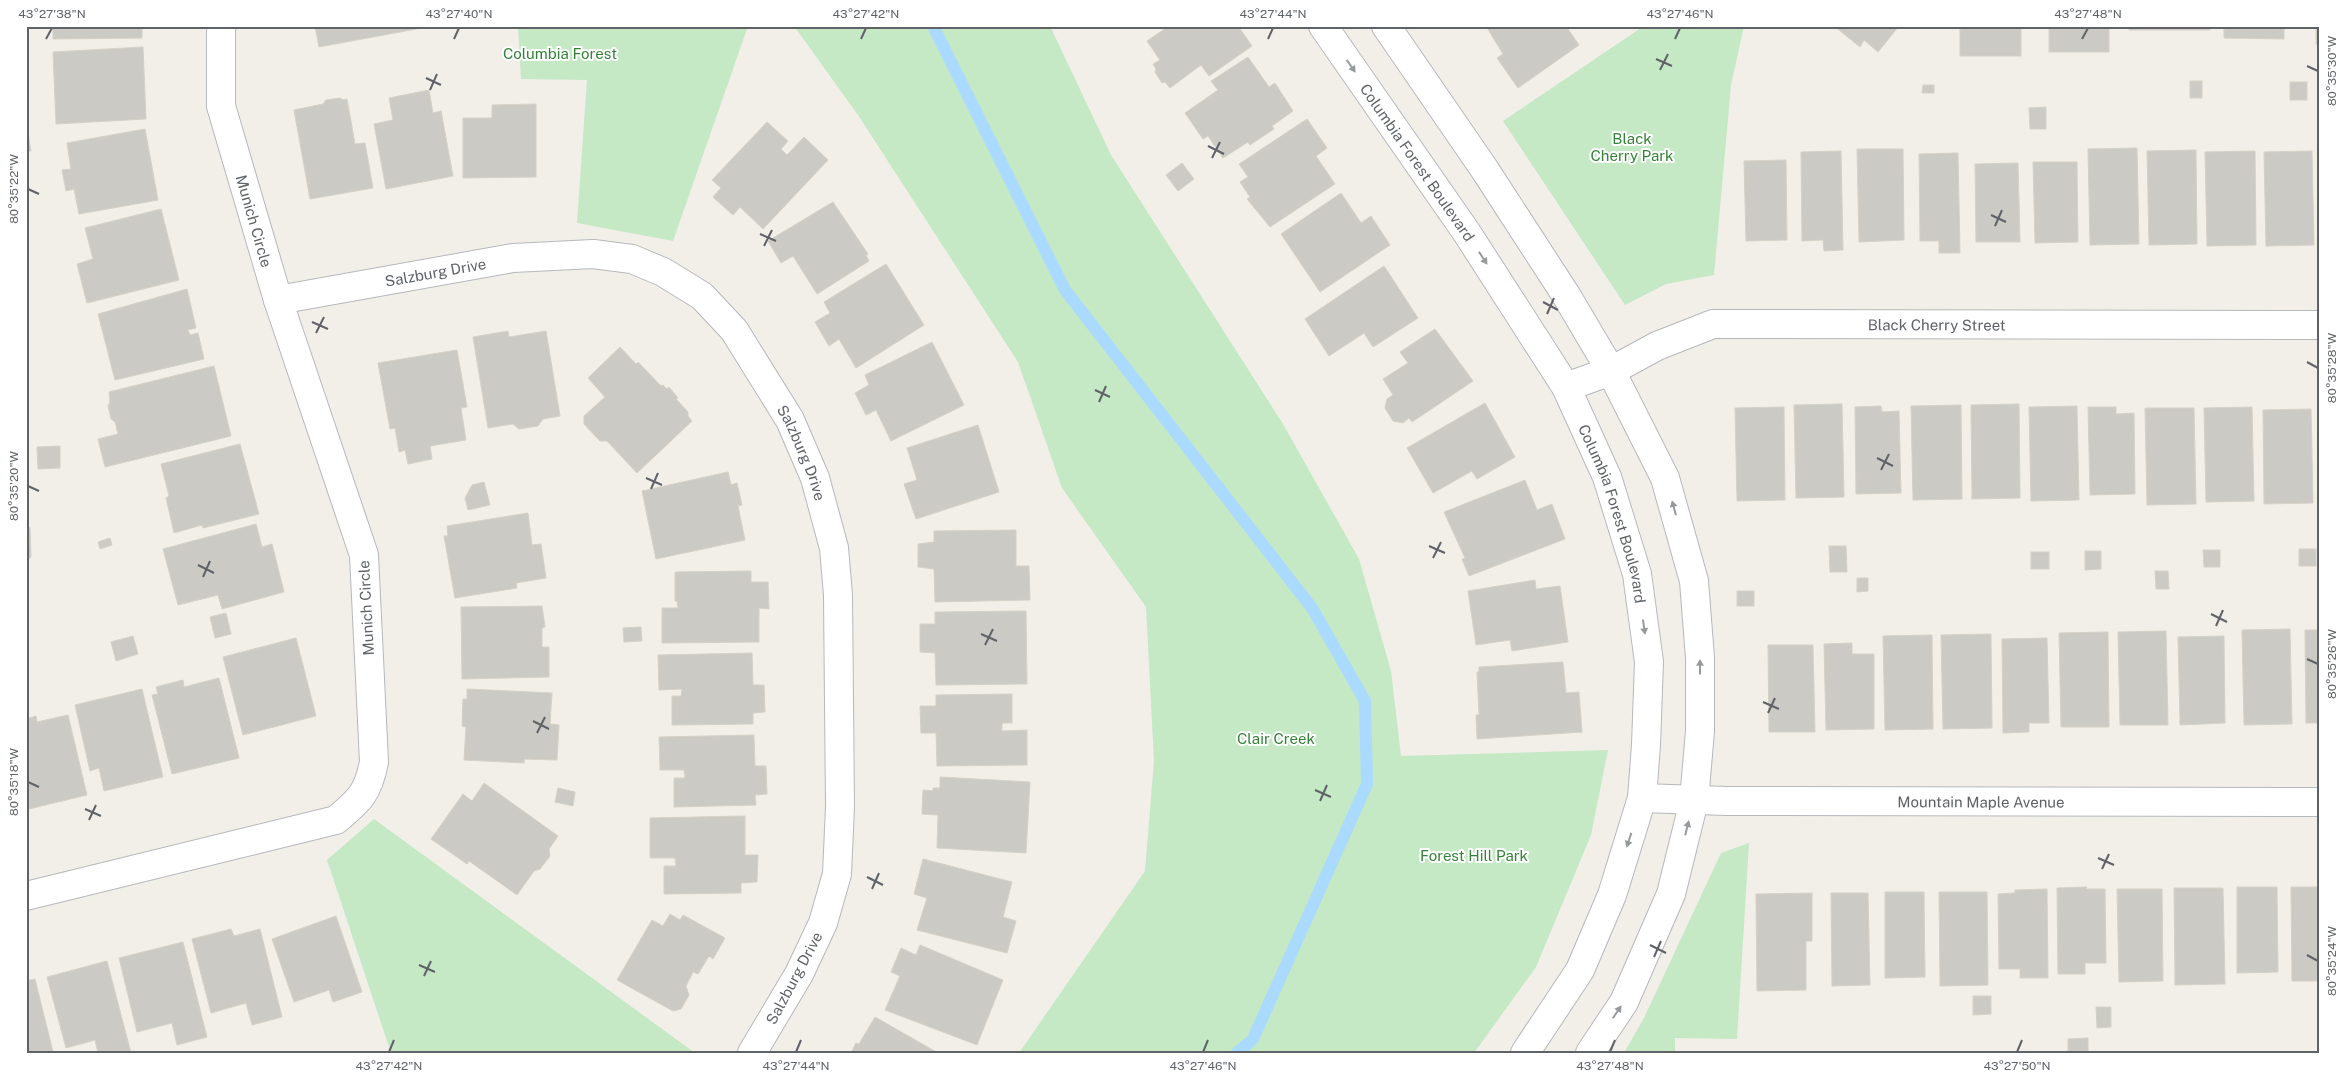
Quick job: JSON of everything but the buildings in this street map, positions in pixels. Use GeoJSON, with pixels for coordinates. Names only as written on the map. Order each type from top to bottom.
{"type":"FeatureCollection","features":[{"type":"Feature","properties":{"kind":"street","name":"Munich Circle"},"geometry":{"type":"LineString","coordinates":[[26,896],[336,820],[358,800],[370,783],[374,762],[364,555],[278,300],[220,106],[221,26]]}},
{"type":"Feature","properties":{"kind":"street","name":"Columbia Forest Boulevard"},"geometry":{"type":"LineString","coordinates":[[1323,26],[1467,233],[1566,387],[1607,477],[1637,574],[1650,662],[1642,798],[1612,895],[1580,970],[1525,1053]]}},
{"type":"Feature","properties":{"kind":"street"},"geometry":{"type":"LineString","coordinates":[[1386,26],[1485,170],[1566,295],[1611,371],[1666,478],[1694,581],[1700,667],[1700,731],[1694,801],[1671,894],[1624,1002],[1590,1053]]}},
{"type":"Feature","properties":{"kind":"street","name":"Salzburg Drive"},"geometry":{"type":"LineString","coordinates":[[278,300],[513,258],[593,254],[632,258],[663,272],[702,296],[734,330],[790,420],[815,478],[834,548],[838,595],[840,808],[837,874],[823,922],[799,974],[752,1053]]}},
{"type":"Feature","properties":{"kind":"street","name":"Black Cherry Street"},"geometry":{"type":"LineString","coordinates":[[1566,387],[1611,371],[1657,346],[1713,324],[2320,325]]}},
{"type":"Feature","properties":{"kind":"street","name":"Mountain Maple Avenue"},"geometry":{"type":"LineString","coordinates":[[1642,798],[1694,801],[2320,802]]}},
{"type":"Feature","properties":{"kind":"green space","name":"Columbia Forest"},"geometry":{"type":"Polygon","coordinates":[[[518,26],[748,26],[673,241],[577,223],[587,80],[521,79],[518,26]]]}},
{"type":"Feature","properties":{"kind":"green space","name":"Clair Creek"},"geometry":{"type":"Polygon","coordinates":[[[794,26],[1050,26],[1111,155],[1283,424],[1359,559],[1391,671],[1401,756],[1608,750],[1591,835],[1536,967],[1474,1053],[1019,1053],[1145,871],[1154,761],[1146,607],[1062,488],[1018,362],[858,115],[794,26]]]}},
{"type":"Feature","properties":{"kind":"green space","name":"Black Cherry Park"},"geometry":{"type":"Polygon","coordinates":[[[1644,26],[1744,26],[1731,85],[1714,275],[1666,284],[1625,305],[1503,121],[1644,26]]]}},
{"type":"Feature","properties":{"kind":"green space"},"geometry":{"type":"Polygon","coordinates":[[[374,819],[695,1053],[391,1053],[327,860],[374,819]]]}},
{"type":"Feature","properties":{"kind":"green space"},"geometry":{"type":"Polygon","coordinates":[[[1749,843],[1737,1039],[1675,1038],[1675,1053],[1624,1053],[1644,1018],[1721,853],[1749,843]]]}},
{"type":"Feature","properties":{"kind":"waterway"},"geometry":{"type":"LineString","coordinates":[[933,26],[1065,290],[1312,608],[1365,701],[1367,784],[1253,1039],[1237,1053]]}},
{"type":"Feature","properties":{"kind":"park label","name":"Forest Hill Park"},"geometry":{"type":"Point","coordinates":[1474,855]}}]}
